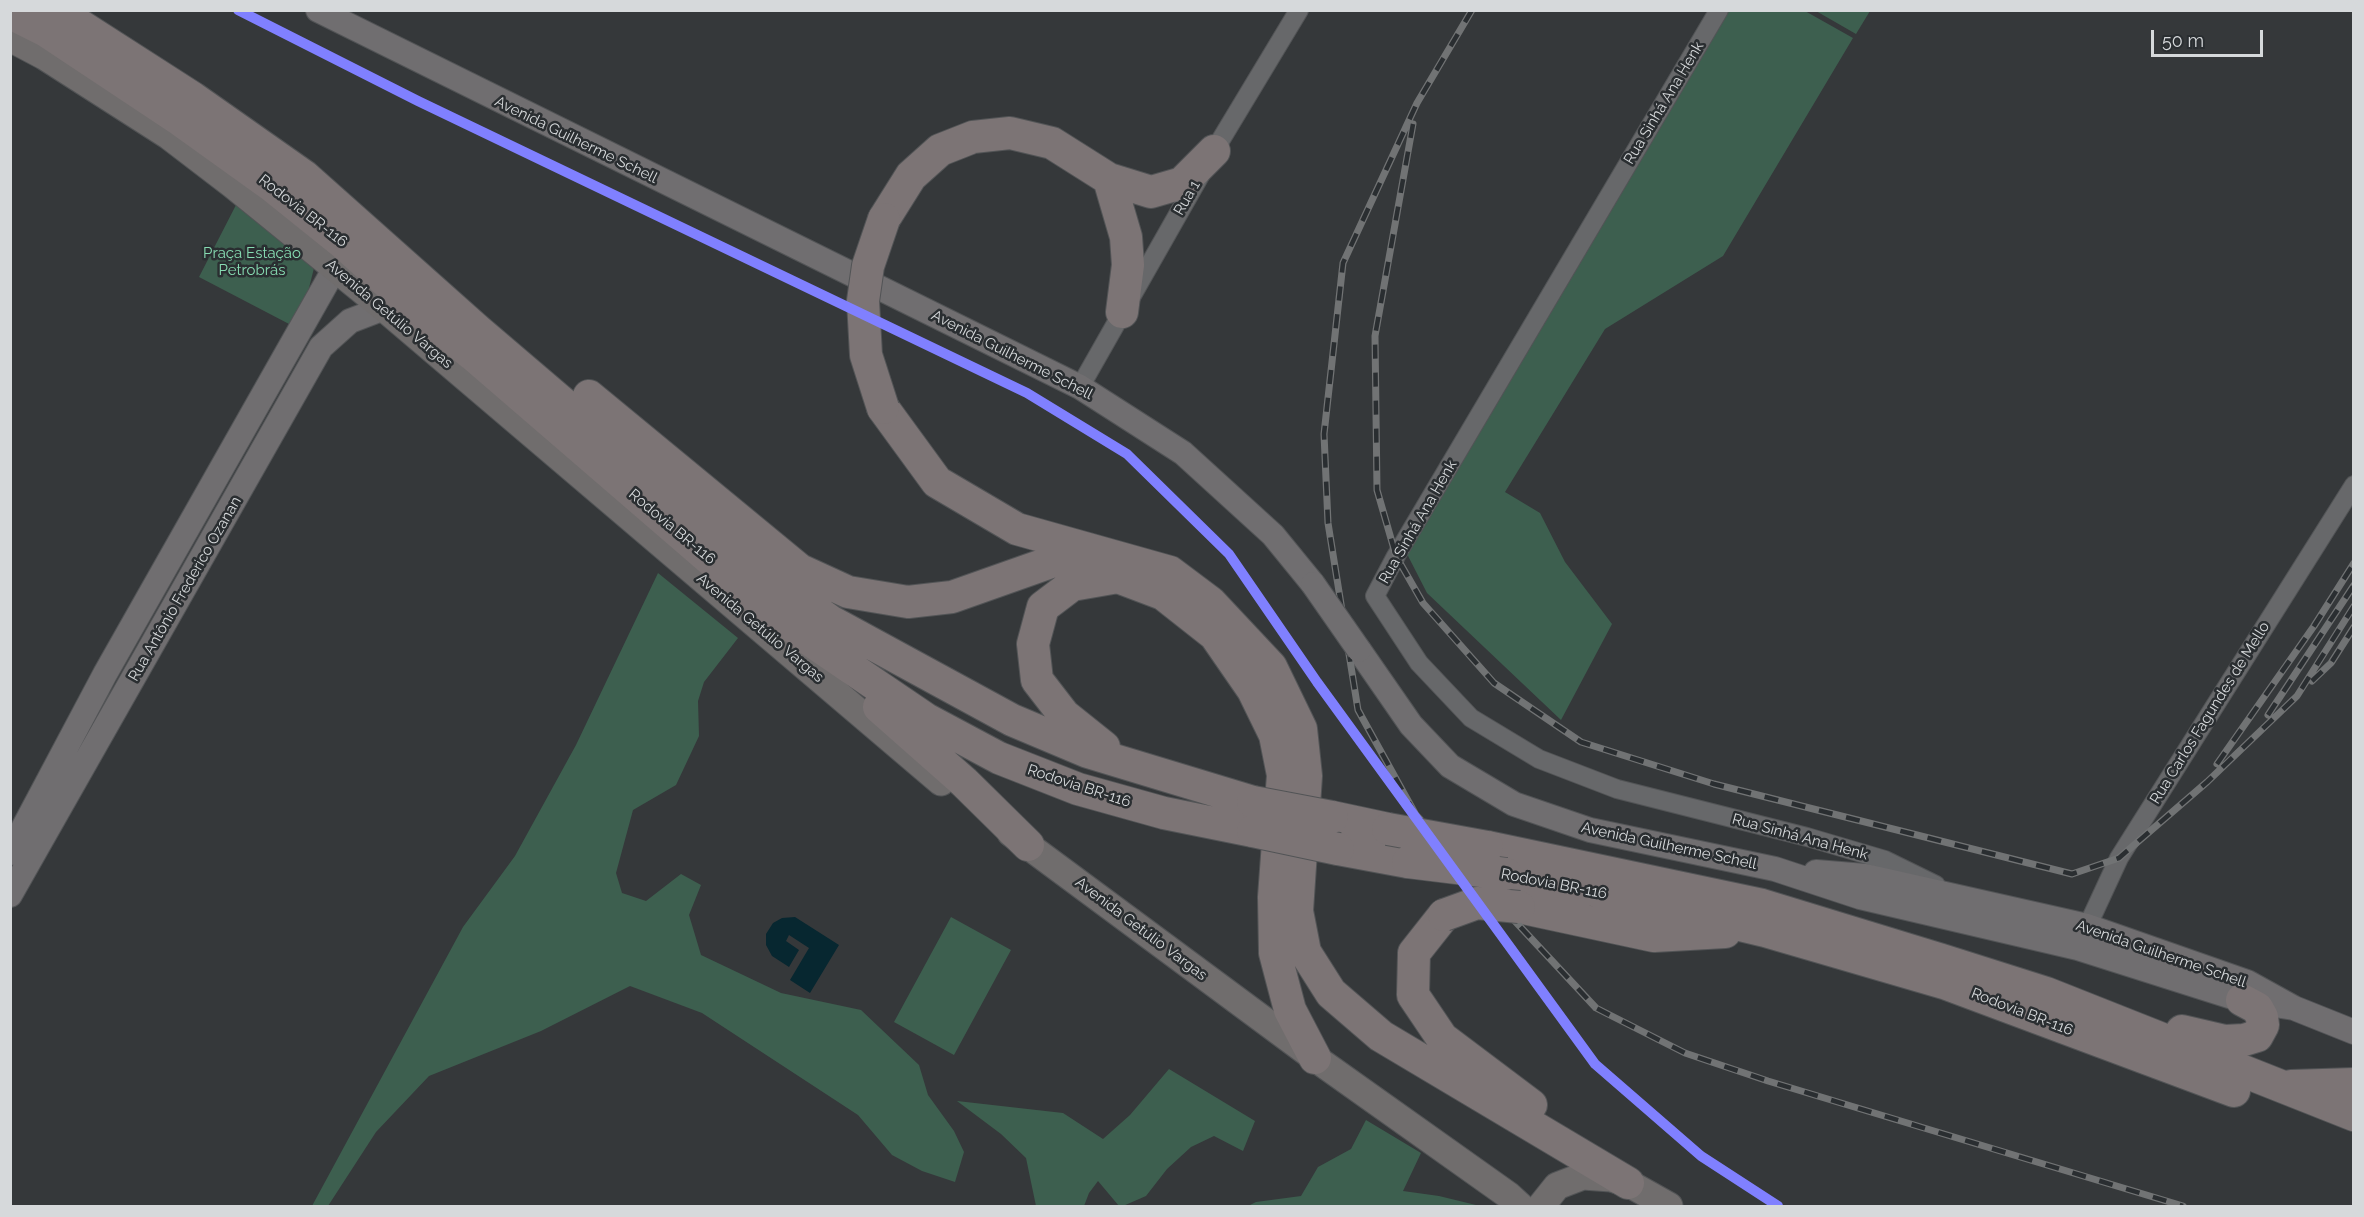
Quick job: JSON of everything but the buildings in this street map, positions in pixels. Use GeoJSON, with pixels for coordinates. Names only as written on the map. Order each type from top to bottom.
{"type":"FeatureCollection","features":[{"type":"Feature","properties":{"kind":"highway","name":"Rodovia BR-116"},"geometry":{"type":"LineString","coordinates":[[56,10],[193,98],[304,176],[477,330],[742,556],[830,621],[1012,720],[1088,752],[1176,778],[1253,817],[1338,849],[1408,862],[1506,874],[1593,890],[1765,931],[1947,984],[2354,1135]]}},
{"type":"Feature","properties":{"kind":"highway","name":"Rodovia BR-116"},"geometry":{"type":"LineString","coordinates":[[10,13],[46,31],[273,186],[517,392],[623,486],[807,638],[926,719],[999,758],[1078,789],[1164,813],[1253,817],[1332,817],[1762,905],[2025,987],[2354,1115]]}},
{"type":"Feature","properties":{"kind":"highway"},"geometry":{"type":"LineString","coordinates":[[1214,151],[1182,183],[1151,192],[1109,179],[1052,143],[1010,132],[973,137],[940,150],[911,176],[884,219],[868,266],[863,301],[866,355],[883,408],[937,482],[1017,529],[1170,572],[1210,602],[1271,666],[1301,729],[1306,776],[1298,911],[1305,952],[1331,993],[1381,1036],[1651,1198]]}},
{"type":"Feature","properties":{"kind":"highway"},"geometry":{"type":"LineString","coordinates":[[304,176],[368,210],[800,570],[848,592],[908,602],[952,597],[1088,549]]}},
{"type":"Feature","properties":{"kind":"highway"},"geometry":{"type":"LineString","coordinates":[[1109,179],[1126,237],[1128,265],[1122,312]]}},
{"type":"Feature","properties":{"kind":"highway"},"geometry":{"type":"LineString","coordinates":[[462,375],[517,392]]}},
{"type":"Feature","properties":{"kind":"highway"},"geometry":{"type":"LineString","coordinates":[[1176,778],[1105,748],[1064,716],[1037,680],[1033,644],[1043,607],[1072,585],[1118,577],[1163,594],[1215,635],[1253,690],[1275,735],[1283,776],[1274,897],[1275,952],[1290,1010],[1315,1058]]}},
{"type":"Feature","properties":{"kind":"highway"},"geometry":{"type":"LineString","coordinates":[[807,638],[867,697],[964,782],[1028,845]]}},
{"type":"Feature","properties":{"kind":"highway"},"geometry":{"type":"LineString","coordinates":[[1651,1198],[1442,1038],[1413,995],[1414,953],[1444,915],[1476,903],[1519,906],[1654,936],[1765,931]]}},
{"type":"Feature","properties":{"kind":"highway"},"geometry":{"type":"LineString","coordinates":[[2094,1012],[2225,1041],[2244,1040],[2257,1036],[2263,1025],[2257,1008],[2242,1000]]}},
{"type":"Feature","properties":{"kind":"highway"},"geometry":{"type":"LineString","coordinates":[[2279,1087],[2354,1084]]}},
{"type":"Feature","properties":{"kind":"main road","name":"Avenida Guilherme Schell"},"geometry":{"type":"LineString","coordinates":[[318,10],[1080,387],[1183,453],[1273,535],[1313,584],[1412,725],[1450,766],[1514,804],[1590,830],[1775,869],[1865,876],[1964,911],[2242,1000],[2294,1008]]}},
{"type":"Feature","properties":{"kind":"main road","name":"Avenida Getúlio Vargas"},"geometry":{"type":"LineString","coordinates":[[10,38],[44,56],[169,136],[384,308],[955,793],[1520,1206]]}},
{"type":"Feature","properties":{"kind":"main road","name":"Rua Antônio Frederico Ozanan"},"geometry":{"type":"LineString","coordinates":[[10,853],[188,523],[335,268]]}},
{"type":"Feature","properties":{"kind":"main road","name":"Rua Antônio Frederico Ozanan"},"geometry":{"type":"LineString","coordinates":[[10,895],[321,347],[350,321],[384,308]]}},
{"type":"Feature","properties":{"kind":"main road","name":"Avenida Guilherme Schell"},"geometry":{"type":"LineString","coordinates":[[1964,911],[2087,926],[2247,982],[2294,1008],[2354,1032]]}},
{"type":"Feature","properties":{"kind":"main road"},"geometry":{"type":"LineString","coordinates":[[1541,1206],[1557,1186],[1583,1176],[1611,1178],[1651,1198]]}},
{"type":"Feature","properties":{"kind":"street","name":"Rua 1"},"geometry":{"type":"LineString","coordinates":[[1080,387],[1214,151],[1299,10]]}},
{"type":"Feature","properties":{"kind":"street","name":"Rua Sinhá Ana Henk"},"geometry":{"type":"LineString","coordinates":[[1719,10],[1402,545],[1375,596],[1419,663],[1471,718],[1539,759],[1617,789],[1807,837],[1885,860],[1964,911]]}},
{"type":"Feature","properties":{"kind":"street","name":"Rua Carlos Fagundes de Mello"},"geometry":{"type":"LineString","coordinates":[[2078,948],[2119,858],[2354,485]]}},
{"type":"Feature","properties":{"kind":"green space"},"geometry":{"type":"Polygon","coordinates":[[[1727,11],[1805,11],[1853,38],[1723,256],[1605,329],[1505,492],[1540,513],[1565,562],[1612,624],[1561,720],[1427,593],[1407,554],[1727,11]]]}},
{"type":"Feature","properties":{"kind":"green space"},"geometry":{"type":"Polygon","coordinates":[[[1816,11],[1870,11],[1856,34],[1816,11]]]}},
{"type":"Feature","properties":{"kind":"green space","name":"Praça Estação Petrobrás"},"geometry":{"type":"Polygon","coordinates":[[[236,205],[315,264],[306,300],[291,325],[199,277],[236,205]]]}},
{"type":"Feature","properties":{"kind":"green space"},"geometry":{"type":"Polygon","coordinates":[[[658,573],[738,638],[704,682],[698,701],[699,736],[676,785],[633,810],[616,873],[622,893],[646,901],[681,874],[701,885],[689,915],[701,955],[781,993],[861,1010],[919,1065],[928,1095],[954,1131],[964,1152],[955,1182],[922,1171],[892,1155],[858,1115],[702,1013],[630,986],[541,1031],[429,1076],[376,1132],[328,1206],[312,1206],[463,927],[515,856],[576,745],[658,573]]]}},
{"type":"Feature","properties":{"kind":"green space"},"geometry":{"type":"Polygon","coordinates":[[[951,917],[1011,950],[954,1055],[894,1022],[951,917]]]}},
{"type":"Feature","properties":{"kind":"green space"},"geometry":{"type":"Polygon","coordinates":[[[1169,1069],[1255,1121],[1243,1151],[1214,1136],[1191,1147],[1167,1169],[1146,1196],[1123,1206],[1119,1206],[1098,1181],[1089,1193],[1084,1206],[1036,1206],[1026,1158],[1001,1134],[957,1101],[1063,1113],[1103,1139],[1130,1115],[1169,1069]]]}},
{"type":"Feature","properties":{"kind":"green space"},"geometry":{"type":"Polygon","coordinates":[[[1366,1120],[1421,1153],[1403,1191],[1439,1196],[1480,1206],[1248,1206],[1256,1202],[1301,1196],[1318,1167],[1351,1149],[1366,1120]]]}},
{"type":"Feature","properties":{"kind":"water"},"geometry":{"type":"Polygon","coordinates":[[[795,917],[839,945],[810,993],[790,980],[809,948],[789,935],[786,941],[799,950],[789,967],[772,956],[766,945],[766,934],[773,923],[782,918],[795,917]]]}},
{"type":"Feature","properties":{"kind":"railway"},"geometry":{"type":"LineString","coordinates":[[1472,10],[1417,103],[1343,263],[1324,434],[1328,523],[1358,710],[1416,815],[1596,1008],[1685,1053],[1768,1081],[2183,1206]]}},
{"type":"Feature","properties":{"kind":"railway"},"geometry":{"type":"LineString","coordinates":[[1413,124],[1375,336],[1377,490],[1396,556],[1423,603],[1494,683],[1581,742],[1714,784],[2072,874],[2119,858],[2207,782],[2297,696],[2354,606]]}},
{"type":"Feature","properties":{"kind":"railway"},"geometry":{"type":"LineString","coordinates":[[2217,764],[2314,626],[2354,563]]}},
{"type":"Feature","properties":{"kind":"railway"},"geometry":{"type":"LineString","coordinates":[[2268,715],[2354,585]]}},
{"type":"Feature","properties":{"kind":"railway"},"geometry":{"type":"LineString","coordinates":[[2312,681],[2331,663],[2354,627]]}},
{"type":"Feature","properties":{"kind":"transit line"},"geometry":{"type":"LineString","coordinates":[[238,10],[418,101],[1027,393],[1127,454],[1229,554],[1317,682],[1595,1064],[1701,1156],[1778,1206]]}}]}
